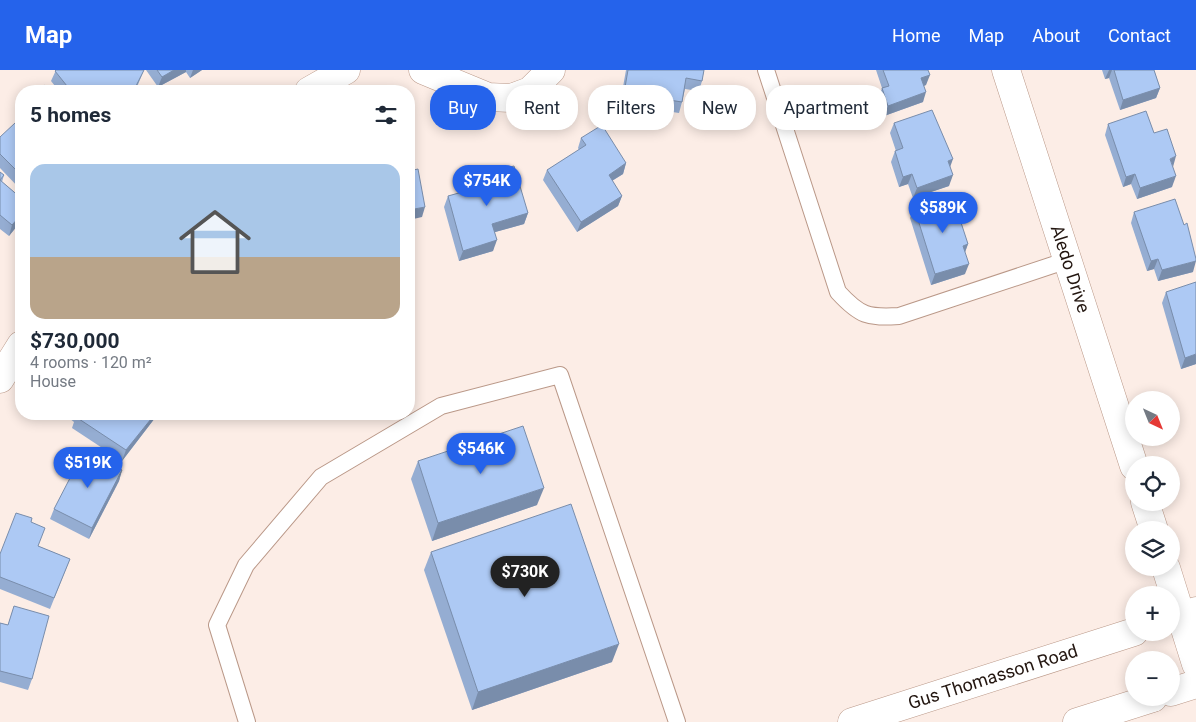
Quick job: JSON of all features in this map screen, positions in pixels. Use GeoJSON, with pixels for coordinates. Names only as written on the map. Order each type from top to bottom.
{"type":"FeatureCollection","features":[{"type":"Feature","properties":{"kind":"street"},"geometry":{"type":"LineString","coordinates":[[320,85],[346,70]]}},
{"type":"Feature","properties":{"kind":"street"},"geometry":{"type":"LineString","coordinates":[[423,70],[488,97],[511,98],[530,91],[551,70]]}},
{"type":"Feature","properties":{"kind":"street","name":"Aledo Drive"},"geometry":{"type":"LineString","coordinates":[[1006,70],[1131,456]]}},
{"type":"Feature","properties":{"kind":"street"},"geometry":{"type":"LineString","coordinates":[[0,378],[15,354]]}},
{"type":"Feature","properties":{"kind":"street"},"geometry":{"type":"LineString","coordinates":[[1169,576],[1183,616],[1196,664]]}},
{"type":"Feature","properties":{"kind":"street","name":"Gus Thomasson Road"},"geometry":{"type":"LineString","coordinates":[[852,722],[1125,635]]}},
{"type":"Feature","properties":{"kind":"street"},"geometry":{"type":"LineString","coordinates":[[1180,689],[1196,684]]}},
{"type":"Feature","properties":{"kind":"street"},"geometry":{"type":"LineString","coordinates":[[1077,722],[1128,706]]}},
{"type":"Feature","properties":{"kind":"lane"},"geometry":{"type":"LineString","coordinates":[[766,70],[838,292],[854,309],[877,318],[899,316],[1068,260]]}},
{"type":"Feature","properties":{"kind":"lane"},"geometry":{"type":"LineString","coordinates":[[247,722],[217,625],[246,565],[321,477],[441,406],[560,375],[677,722]]}},
{"type":"Feature","properties":{"kind":"building"},"geometry":{"type":"Polygon","coordinates":[[[144,70],[136,85],[66,85],[55,71],[144,70]]]}},
{"type":"Feature","properties":{"kind":"building"},"geometry":{"type":"Polygon","coordinates":[[[157,70],[174,70],[162,77],[157,70]]]}},
{"type":"Feature","properties":{"kind":"building"},"geometry":{"type":"Polygon","coordinates":[[[628,70],[704,70],[702,81],[686,78],[682,102],[674,101],[674,85],[625,85],[628,70]]]}},
{"type":"Feature","properties":{"kind":"building"},"geometry":{"type":"Polygon","coordinates":[[[883,70],[928,70],[930,75],[921,78],[926,92],[888,106],[887,87],[889,86],[883,70]]]}},
{"type":"Feature","properties":{"kind":"building"},"geometry":{"type":"Polygon","coordinates":[[[1114,70],[1154,70],[1160,88],[1123,100],[1114,70]]]}},
{"type":"Feature","properties":{"kind":"building"},"geometry":{"type":"Polygon","coordinates":[[[932,110],[953,159],[948,161],[953,175],[917,188],[912,174],[903,177],[895,151],[903,148],[894,123],[932,110]]]}},
{"type":"Feature","properties":{"kind":"building"},"geometry":{"type":"Polygon","coordinates":[[[1146,111],[1154,133],[1167,129],[1176,156],[1170,159],[1176,176],[1140,188],[1135,174],[1126,177],[1108,124],[1146,111]]]}},
{"type":"Feature","properties":{"kind":"building"},"geometry":{"type":"Polygon","coordinates":[[[15,123],[15,169],[0,154],[0,137],[15,123]]]}},
{"type":"Feature","properties":{"kind":"building"},"geometry":{"type":"Polygon","coordinates":[[[594,130],[605,130],[626,163],[609,175],[622,196],[581,222],[547,170],[586,145],[581,138],[594,130]]]}},
{"type":"Feature","properties":{"kind":"building"},"geometry":{"type":"Polygon","coordinates":[[[514,166],[528,213],[492,224],[497,240],[463,251],[448,196],[480,187],[477,176],[514,166]]]}},
{"type":"Feature","properties":{"kind":"building"},"geometry":{"type":"Polygon","coordinates":[[[418,169],[425,207],[415,209],[415,170],[418,169]]]}},
{"type":"Feature","properties":{"kind":"building"},"geometry":{"type":"Polygon","coordinates":[[[0,172],[4,175],[0,180],[0,172]]]}},
{"type":"Feature","properties":{"kind":"building"},"geometry":{"type":"Polygon","coordinates":[[[0,180],[15,193],[15,222],[12,225],[0,215],[0,180]]]}},
{"type":"Feature","properties":{"kind":"building"},"geometry":{"type":"Polygon","coordinates":[[[952,195],[968,244],[963,246],[969,264],[935,274],[914,207],[952,195]]]}},
{"type":"Feature","properties":{"kind":"building"},"geometry":{"type":"Polygon","coordinates":[[[1175,199],[1184,225],[1187,223],[1196,261],[1162,270],[1158,259],[1151,261],[1134,212],[1175,199]]]}},
{"type":"Feature","properties":{"kind":"building"},"geometry":{"type":"Polygon","coordinates":[[[1196,282],[1196,354],[1185,358],[1166,292],[1196,282]]]}},
{"type":"Feature","properties":{"kind":"building"},"geometry":{"type":"Polygon","coordinates":[[[81,420],[150,420],[126,450],[81,420]]]}},
{"type":"Feature","properties":{"kind":"building"},"geometry":{"type":"Polygon","coordinates":[[[523,426],[544,488],[438,523],[418,461],[523,426]]]}},
{"type":"Feature","properties":{"kind":"building"},"geometry":{"type":"Polygon","coordinates":[[[84,451],[122,470],[92,528],[54,509],[84,451]]]}},
{"type":"Feature","properties":{"kind":"building"},"geometry":{"type":"Polygon","coordinates":[[[571,504],[619,644],[478,692],[431,552],[571,504]]]}},
{"type":"Feature","properties":{"kind":"building"},"geometry":{"type":"Polygon","coordinates":[[[16,513],[32,518],[31,522],[45,528],[38,546],[70,559],[54,598],[0,577],[0,554],[16,513]]]}},
{"type":"Feature","properties":{"kind":"building"},"geometry":{"type":"Polygon","coordinates":[[[14,606],[49,616],[32,679],[0,671],[0,623],[8,625],[14,606]]]}}]}
